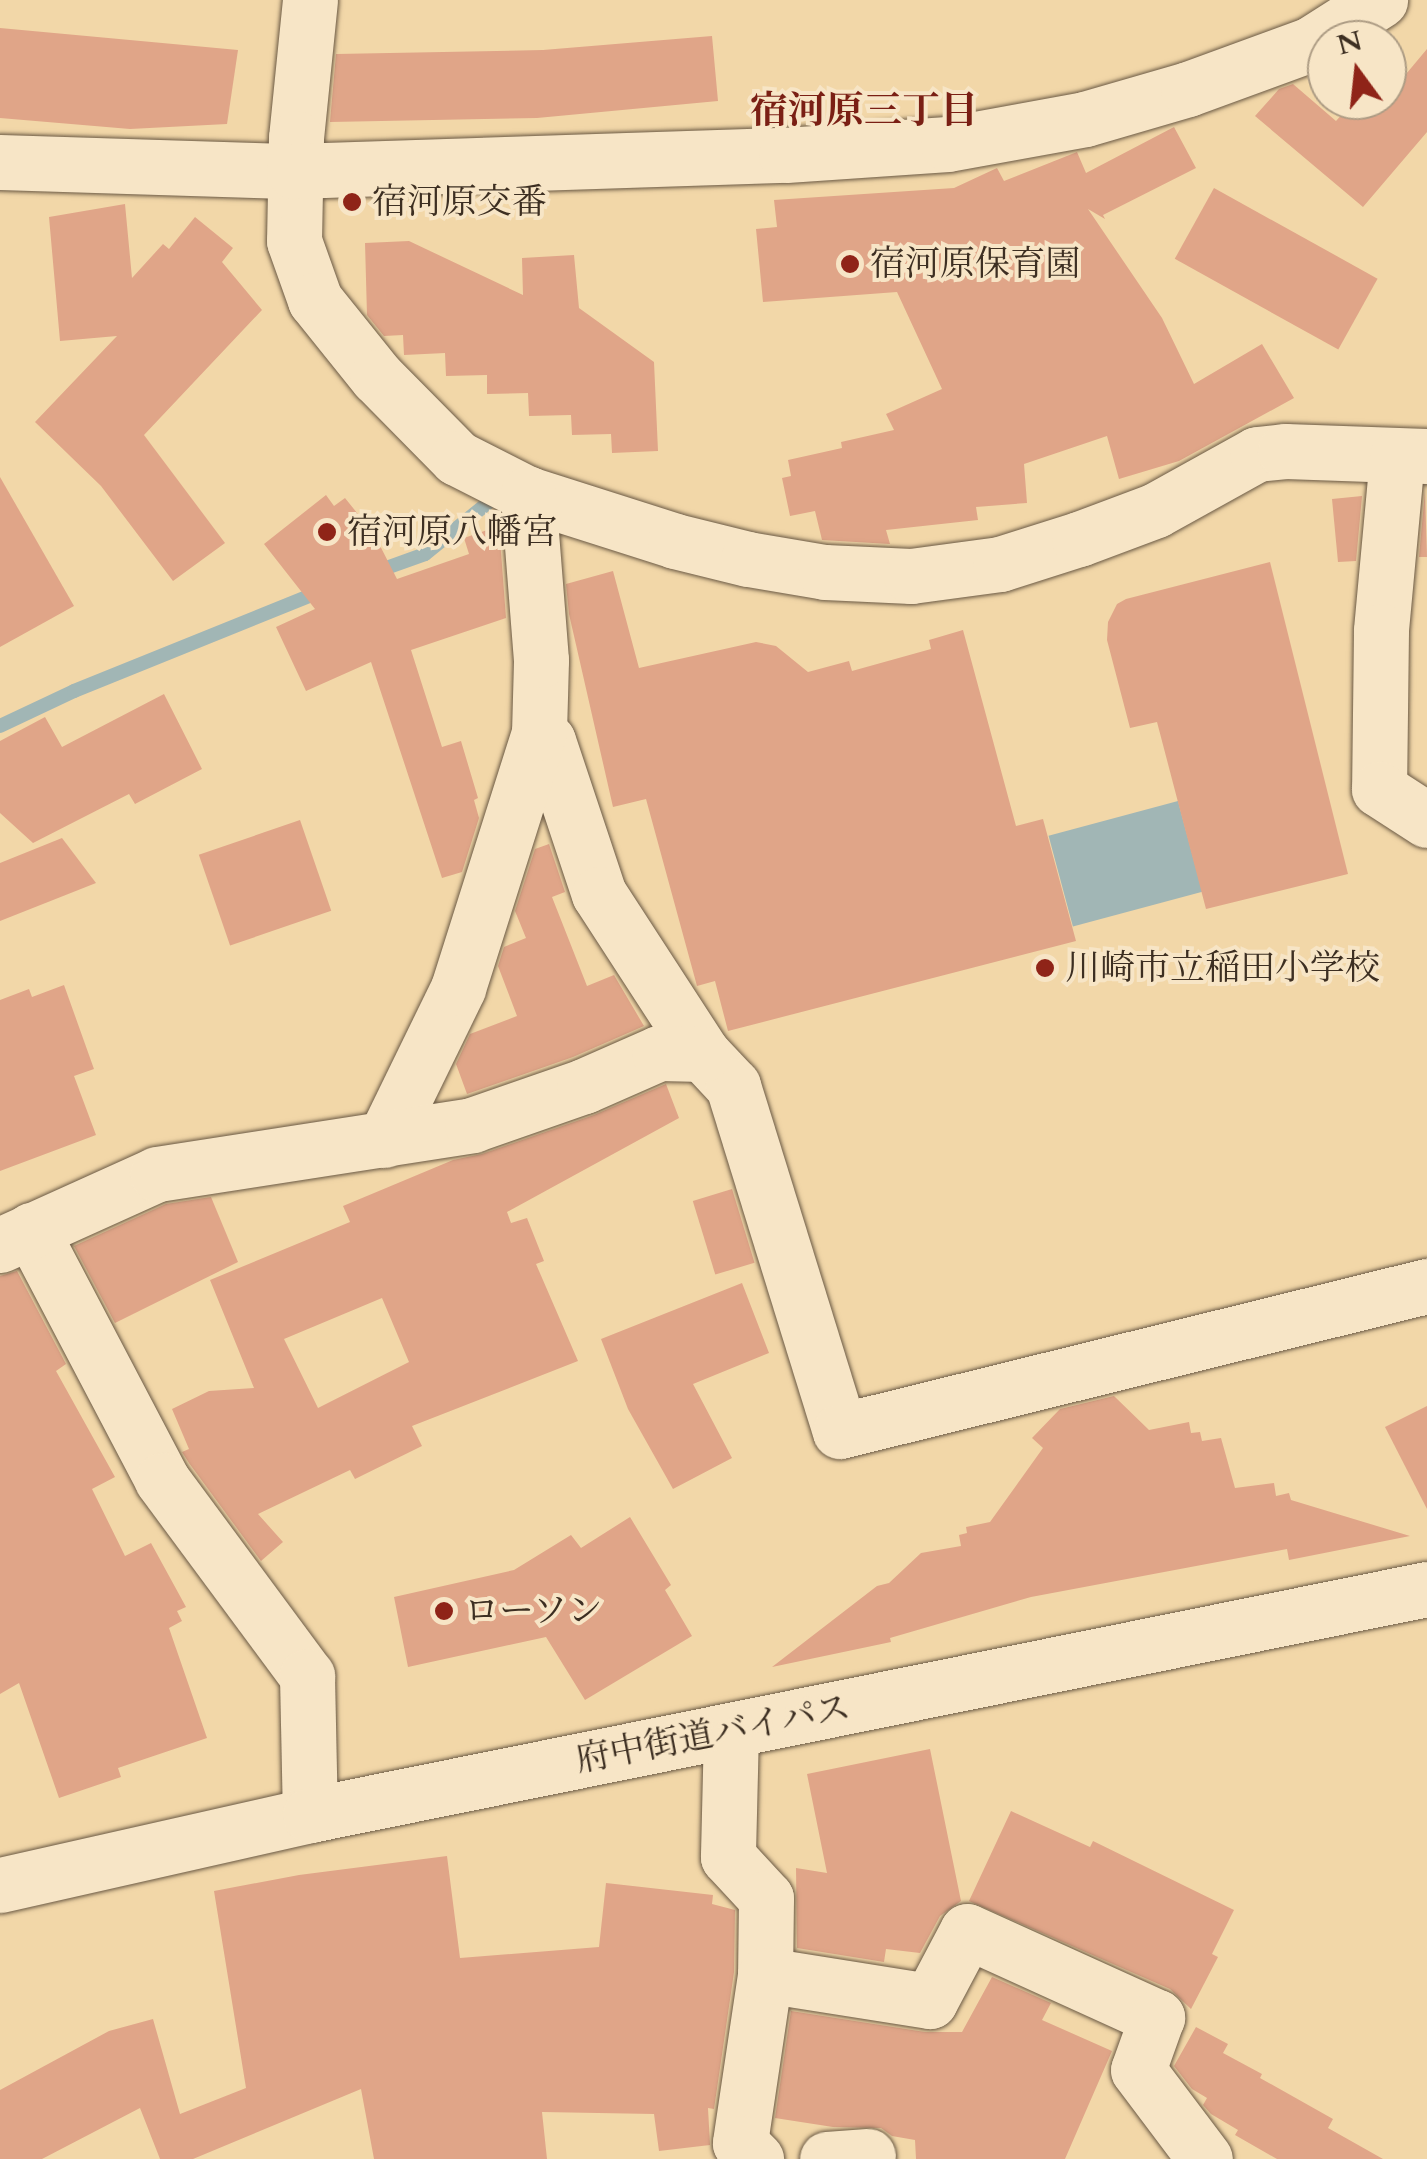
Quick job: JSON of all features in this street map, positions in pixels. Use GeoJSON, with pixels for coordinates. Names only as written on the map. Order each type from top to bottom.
{"type":"FeatureCollection","features":[{"type":"Feature","properties":{"kind":"street"},"geometry":{"type":"LineString","coordinates":[[0,162],[294,171],[786,155],[948,144],[1084,118],[1188,88],[1311,44],[1380,0]]}},
{"type":"Feature","properties":{"kind":"street"},"geometry":{"type":"LineString","coordinates":[[310,3],[294,171],[294,240],[315,300],[377,377],[458,458],[528,494],[675,542],[748,559],[826,572],[911,576],[1000,564],[1079,540],[1156,510],[1257,454],[1284,451],[1412,456],[1381,631],[1379,789],[1427,820]]}},
{"type":"Feature","properties":{"kind":"street"},"geometry":{"type":"LineString","coordinates":[[384,1140],[458,988],[539,733],[542,660],[528,494]]}},
{"type":"Feature","properties":{"kind":"street"},"geometry":{"type":"LineString","coordinates":[[539,733],[548,741],[599,894],[702,1054],[734,1086],[840,1430],[1427,1286]]}},
{"type":"Feature","properties":{"kind":"street"},"geometry":{"type":"LineString","coordinates":[[310,1815],[307,1676],[162,1480],[16,1238],[157,1174],[472,1124],[584,1086],[659,1053],[702,1054]]}},
{"type":"Feature","properties":{"kind":"street","name":"府中街道バイパス"},"geometry":{"type":"LineString","coordinates":[[0,1885],[310,1815],[1427,1589]]}},
{"type":"Feature","properties":{"kind":"street"},"geometry":{"type":"LineString","coordinates":[[731,1731],[728,1857],[766,1898],[765,1976],[740,2143],[756,2159]]}},
{"type":"Feature","properties":{"kind":"street"},"geometry":{"type":"LineString","coordinates":[[765,1976],[930,2001],[967,1931],[1157,2017],[1138,2070],[1204,2159]]}},
{"type":"Feature","properties":{"kind":"shaded area"},"geometry":{"type":"Polygon","coordinates":[[[1178,801],[1202,892],[1073,926],[1049,836],[1178,801]]]}},
{"type":"Feature","properties":{"kind":"building"},"geometry":{"type":"Polygon","coordinates":[[[0,28],[238,50],[227,124],[130,129],[0,118],[0,28]]]}},
{"type":"Feature","properties":{"kind":"building"},"geometry":{"type":"Polygon","coordinates":[[[712,36],[718,101],[537,118],[330,122],[336,54],[543,50],[712,36]]]}},
{"type":"Feature","properties":{"kind":"building"},"geometry":{"type":"Polygon","coordinates":[[[1427,49],[1427,132],[1363,207],[1255,116],[1279,89],[1293,84],[1307,96],[1307,120],[1407,120],[1407,73],[1427,49]]]}},
{"type":"Feature","properties":{"kind":"building"},"geometry":{"type":"Polygon","coordinates":[[[1174,127],[1196,168],[1103,215],[1105,219],[1088,209],[1162,318],[1194,384],[1262,344],[1294,398],[1179,461],[1119,479],[1107,436],[1024,464],[1027,503],[976,507],[978,520],[886,530],[890,544],[822,540],[815,511],[790,516],[782,478],[791,476],[788,460],[842,448],[841,442],[894,430],[886,414],[942,389],[897,292],[763,302],[756,229],[777,227],[774,200],[954,188],[997,168],[1004,181],[1077,152],[1086,173],[1174,127]]]}},
{"type":"Feature","properties":{"kind":"building"},"geometry":{"type":"Polygon","coordinates":[[[1214,188],[1378,279],[1338,350],[1175,259],[1214,188]]]}},
{"type":"Feature","properties":{"kind":"building"},"geometry":{"type":"Polygon","coordinates":[[[125,204],[132,278],[163,244],[169,249],[195,217],[233,248],[222,262],[262,310],[144,435],[225,543],[173,581],[101,486],[35,422],[117,336],[60,341],[49,217],[125,204]]]}},
{"type":"Feature","properties":{"kind":"building"},"geometry":{"type":"Polygon","coordinates":[[[409,241],[523,295],[522,258],[574,255],[579,308],[654,362],[658,451],[612,453],[611,434],[572,435],[571,415],[529,416],[528,393],[487,394],[487,375],[446,376],[445,353],[404,355],[403,335],[384,336],[367,315],[365,243],[409,241]]]}},
{"type":"Feature","properties":{"kind":"building"},"geometry":{"type":"Polygon","coordinates":[[[0,477],[74,606],[0,647],[0,477]]]}},
{"type":"Feature","properties":{"kind":"building"},"geometry":{"type":"Polygon","coordinates":[[[1425,491],[1427,557],[1419,557],[1425,491]]]}},
{"type":"Feature","properties":{"kind":"building"},"geometry":{"type":"Polygon","coordinates":[[[326,495],[334,506],[345,498],[374,534],[397,579],[469,554],[464,538],[499,526],[506,618],[411,650],[442,747],[461,741],[478,798],[474,800],[479,818],[462,872],[442,878],[371,662],[306,691],[276,627],[315,609],[264,544],[326,495]]]}},
{"type":"Feature","properties":{"kind":"building"},"geometry":{"type":"Polygon","coordinates":[[[1362,496],[1356,561],[1338,562],[1332,499],[1362,496]]]}},
{"type":"Feature","properties":{"kind":"building"},"geometry":{"type":"Polygon","coordinates":[[[1270,562],[1348,874],[1206,909],[1157,722],[1130,728],[1107,640],[1108,622],[1117,604],[1126,599],[1270,562]]]}},
{"type":"Feature","properties":{"kind":"building"},"geometry":{"type":"Polygon","coordinates":[[[613,571],[639,668],[756,642],[776,646],[808,672],[849,661],[852,671],[931,649],[929,640],[963,630],[1016,826],[1043,819],[1076,941],[728,1031],[715,981],[697,986],[646,799],[613,807],[569,614],[566,584],[613,571]]]}},
{"type":"Feature","properties":{"kind":"building"},"geometry":{"type":"Polygon","coordinates":[[[164,694],[202,769],[135,804],[129,794],[33,843],[0,813],[0,741],[45,717],[62,747],[164,694]]]}},
{"type":"Feature","properties":{"kind":"building"},"geometry":{"type":"Polygon","coordinates":[[[300,820],[331,911],[230,946],[199,855],[300,820]]]}},
{"type":"Feature","properties":{"kind":"building"},"geometry":{"type":"Polygon","coordinates":[[[62,838],[96,883],[0,921],[0,863],[62,838]]]}},
{"type":"Feature","properties":{"kind":"building"},"geometry":{"type":"Polygon","coordinates":[[[549,844],[565,892],[552,897],[587,986],[614,975],[644,1026],[573,1057],[467,1094],[456,1064],[470,1034],[517,1016],[498,966],[504,947],[526,938],[515,911],[535,849],[549,844]]]}},
{"type":"Feature","properties":{"kind":"building"},"geometry":{"type":"Polygon","coordinates":[[[64,985],[94,1069],[74,1076],[96,1135],[0,1171],[0,1000],[29,989],[32,997],[64,985]]]}},
{"type":"Feature","properties":{"kind":"building"},"geometry":{"type":"Polygon","coordinates":[[[666,1084],[679,1118],[507,1212],[511,1223],[527,1218],[544,1261],[536,1264],[578,1361],[412,1426],[422,1446],[355,1479],[350,1470],[258,1514],[283,1542],[261,1561],[182,1452],[189,1449],[172,1409],[209,1391],[254,1388],[210,1280],[350,1222],[343,1206],[453,1160],[482,1154],[594,1115],[666,1084]],[[382,1298],[284,1339],[318,1408],[409,1362],[382,1298]]]}},
{"type":"Feature","properties":{"kind":"building"},"geometry":{"type":"Polygon","coordinates":[[[732,1189],[755,1263],[715,1275],[693,1201],[732,1189]]]}},
{"type":"Feature","properties":{"kind":"building"},"geometry":{"type":"Polygon","coordinates":[[[211,1197],[238,1262],[115,1323],[74,1246],[166,1204],[211,1197]]]}},
{"type":"Feature","properties":{"kind":"building"},"geometry":{"type":"Polygon","coordinates":[[[17,1271],[66,1364],[56,1371],[115,1477],[92,1489],[125,1556],[151,1543],[186,1607],[177,1611],[182,1621],[169,1628],[207,1738],[118,1768],[121,1777],[59,1798],[19,1683],[0,1694],[0,1276],[17,1271]]]}},
{"type":"Feature","properties":{"kind":"building"},"geometry":{"type":"Polygon","coordinates":[[[742,1283],[769,1353],[693,1384],[732,1458],[673,1489],[628,1409],[601,1339],[742,1283]]]}},
{"type":"Feature","properties":{"kind":"building"},"geometry":{"type":"Polygon","coordinates":[[[1114,1396],[1149,1430],[1189,1422],[1191,1433],[1200,1432],[1202,1441],[1221,1438],[1235,1488],[1274,1483],[1276,1496],[1289,1493],[1291,1500],[1410,1536],[1289,1560],[1287,1549],[1031,1597],[890,1638],[891,1642],[772,1667],[877,1586],[889,1583],[921,1553],[961,1546],[959,1535],[967,1533],[966,1527],[990,1522],[1043,1448],[1032,1438],[1060,1409],[1114,1396]]]}},
{"type":"Feature","properties":{"kind":"building"},"geometry":{"type":"Polygon","coordinates":[[[1427,1406],[1427,1509],[1385,1427],[1427,1406]]]}},
{"type":"Feature","properties":{"kind":"building"},"geometry":{"type":"Polygon","coordinates":[[[630,1517],[671,1585],[665,1590],[692,1636],[585,1700],[546,1637],[408,1667],[394,1597],[514,1570],[571,1535],[581,1548],[630,1517]]]}},
{"type":"Feature","properties":{"kind":"building"},"geometry":{"type":"Polygon","coordinates":[[[930,1749],[961,1901],[940,1916],[920,1953],[886,1949],[884,1962],[797,1948],[796,1868],[827,1873],[807,1774],[930,1749]]]}},
{"type":"Feature","properties":{"kind":"building"},"geometry":{"type":"Polygon","coordinates":[[[1011,1811],[1090,1847],[1093,1841],[1234,1910],[1212,1954],[1218,1957],[1191,2009],[1170,1989],[969,1901],[1011,1811]]]}},
{"type":"Feature","properties":{"kind":"building"},"geometry":{"type":"Polygon","coordinates":[[[447,1856],[460,1958],[599,1947],[606,1883],[713,1895],[712,1904],[735,1910],[734,1972],[714,2109],[708,2108],[710,2145],[659,2151],[654,2114],[542,2112],[547,2159],[374,2159],[361,2089],[193,2159],[160,2159],[140,2108],[42,2159],[0,2159],[0,2090],[109,2031],[153,2019],[180,2114],[246,2088],[214,1891],[299,1875],[447,1856]]]}},
{"type":"Feature","properties":{"kind":"building"},"geometry":{"type":"Polygon","coordinates":[[[992,1977],[1051,2003],[1042,2020],[1112,2051],[1065,2159],[916,2159],[915,2140],[892,2136],[881,2128],[833,2127],[775,2118],[791,2011],[925,2032],[962,2032],[992,1977]]]}},
{"type":"Feature","properties":{"kind":"building"},"geometry":{"type":"Polygon","coordinates":[[[1196,2027],[1228,2044],[1223,2053],[1262,2074],[1260,2078],[1333,2119],[1328,2128],[1383,2159],[1277,2159],[1235,2135],[1238,2130],[1211,2114],[1203,2105],[1207,2098],[1192,2089],[1174,2066],[1196,2027]]]}},
{"type":"Feature","properties":{"kind":"waterway"},"geometry":{"type":"LineString","coordinates":[[375,572],[425,554],[494,498]]}},
{"type":"Feature","properties":{"kind":"waterway"},"geometry":{"type":"LineString","coordinates":[[0,726],[74,691],[322,591]]}},
{"type":"Feature","properties":{"kind":"place","name":"宿河原交番"},"geometry":{"type":"Point","coordinates":[352,202]}},
{"type":"Feature","properties":{"kind":"place","name":"宿河原保育園"},"geometry":{"type":"Point","coordinates":[850,264]}},
{"type":"Feature","properties":{"kind":"place","name":"宿河原八幡宮"},"geometry":{"type":"Point","coordinates":[327,532]}},
{"type":"Feature","properties":{"kind":"place","name":"川崎市立稲田小学校"},"geometry":{"type":"Point","coordinates":[1045,968]}},
{"type":"Feature","properties":{"kind":"place","name":"ローソン"},"geometry":{"type":"Point","coordinates":[444,1611]}},
{"type":"Feature","properties":{"kind":"district","name":"宿河原三丁目"},"geometry":{"type":"Point","coordinates":[864,112]}}]}
